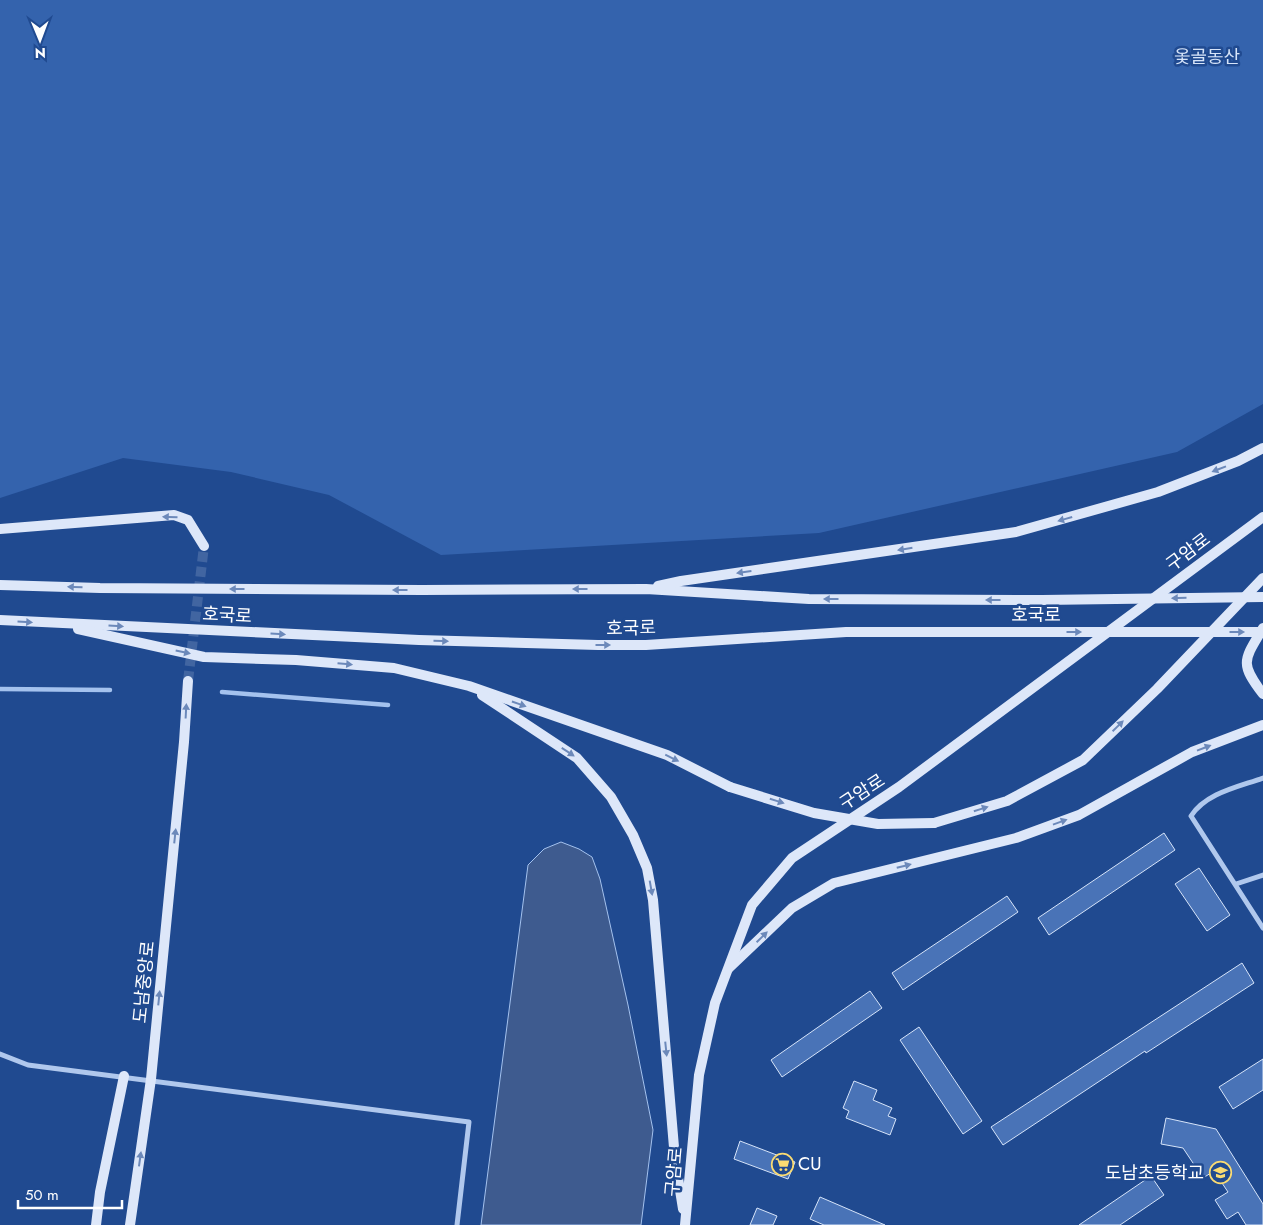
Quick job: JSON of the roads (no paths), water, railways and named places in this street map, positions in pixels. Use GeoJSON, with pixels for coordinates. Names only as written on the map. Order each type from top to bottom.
{"type":"FeatureCollection","features":[{"type":"Feature","properties":{"kind":"main road"},"geometry":{"type":"LineString","coordinates":[[646,589],[681,581],[1016,532],[1158,492],[1238,462],[1263,448]]}},
{"type":"Feature","properties":{"kind":"main road"},"geometry":{"type":"LineString","coordinates":[[0,529],[174,515],[188,520],[204,546]]}},
{"type":"Feature","properties":{"kind":"main road","name":"구암로"},"geometry":{"type":"LineString","coordinates":[[685,1224],[699,1075],[715,1003],[752,905],[792,858],[899,787],[1263,517]]}},
{"type":"Feature","properties":{"kind":"main road"},"geometry":{"type":"LineString","coordinates":[[50,624],[204,657],[296,660],[394,668],[469,686],[666,755],[730,787],[814,813],[878,824],[934,823],[1007,802],[1083,760],[1157,688],[1263,578]]}},
{"type":"Feature","properties":{"kind":"main road","name":"호국로"},"geometry":{"type":"LineString","coordinates":[[0,585],[100,588],[412,590],[646,589],[809,599],[1042,600],[1263,598]]}},
{"type":"Feature","properties":{"kind":"main road","name":"호국로"},"geometry":{"type":"LineString","coordinates":[[0,620],[50,624],[419,640],[607,645],[646,645],[846,632],[1263,630]]}},
{"type":"Feature","properties":{"kind":"main road"},"geometry":{"type":"LineString","coordinates":[[1263,630],[1246,656],[1248,675],[1263,694]]}},
{"type":"Feature","properties":{"kind":"main road","name":"도남중앙로"},"geometry":{"type":"LineString","coordinates":[[130,1225],[151,1079],[184,742],[188,680]]}},
{"type":"Feature","properties":{"kind":"main road"},"geometry":{"type":"LineString","coordinates":[[469,686],[577,758],[611,797],[633,835],[647,868],[653,900],[676,1159],[685,1224]]}},
{"type":"Feature","properties":{"kind":"main road"},"geometry":{"type":"LineString","coordinates":[[727,971],[792,908],[834,883],[1016,838],[1052,825],[1079,815],[1192,752],[1263,726]]}},
{"type":"Feature","properties":{"kind":"main road"},"geometry":{"type":"LineString","coordinates":[[96,1225],[100,1192],[124,1076]]}},
{"type":"Feature","properties":{"kind":"street"},"geometry":{"type":"LineString","coordinates":[[1263,778],[1217,794],[1198,806],[1191,816],[1263,928]]}},
{"type":"Feature","properties":{"kind":"street"},"geometry":{"type":"LineString","coordinates":[[1236,884],[1263,875]]}},
{"type":"Feature","properties":{"kind":"street"},"geometry":{"type":"LineString","coordinates":[[0,1054],[28,1065],[151,1079],[469,1122],[456,1225]]}},
{"type":"Feature","properties":{"kind":"waterway"},"geometry":{"type":"LineString","coordinates":[[0,689],[110,690]]}},
{"type":"Feature","properties":{"kind":"waterway"},"geometry":{"type":"LineString","coordinates":[[222,692],[388,705]]}},
{"type":"Feature","properties":{"kind":"tunnel"},"geometry":{"type":"LineString","coordinates":[[188,681],[204,546]]}},
{"type":"Feature","properties":{"kind":"place","name":"CU"},"geometry":{"type":"Point","coordinates":[782,1164]}},
{"type":"Feature","properties":{"kind":"place","name":"도남초등학교"},"geometry":{"type":"Point","coordinates":[1220,1173]}},
{"type":"Feature","properties":{"kind":"park label","name":"옻골동산"},"geometry":{"type":"Point","coordinates":[1207,57]}}]}
